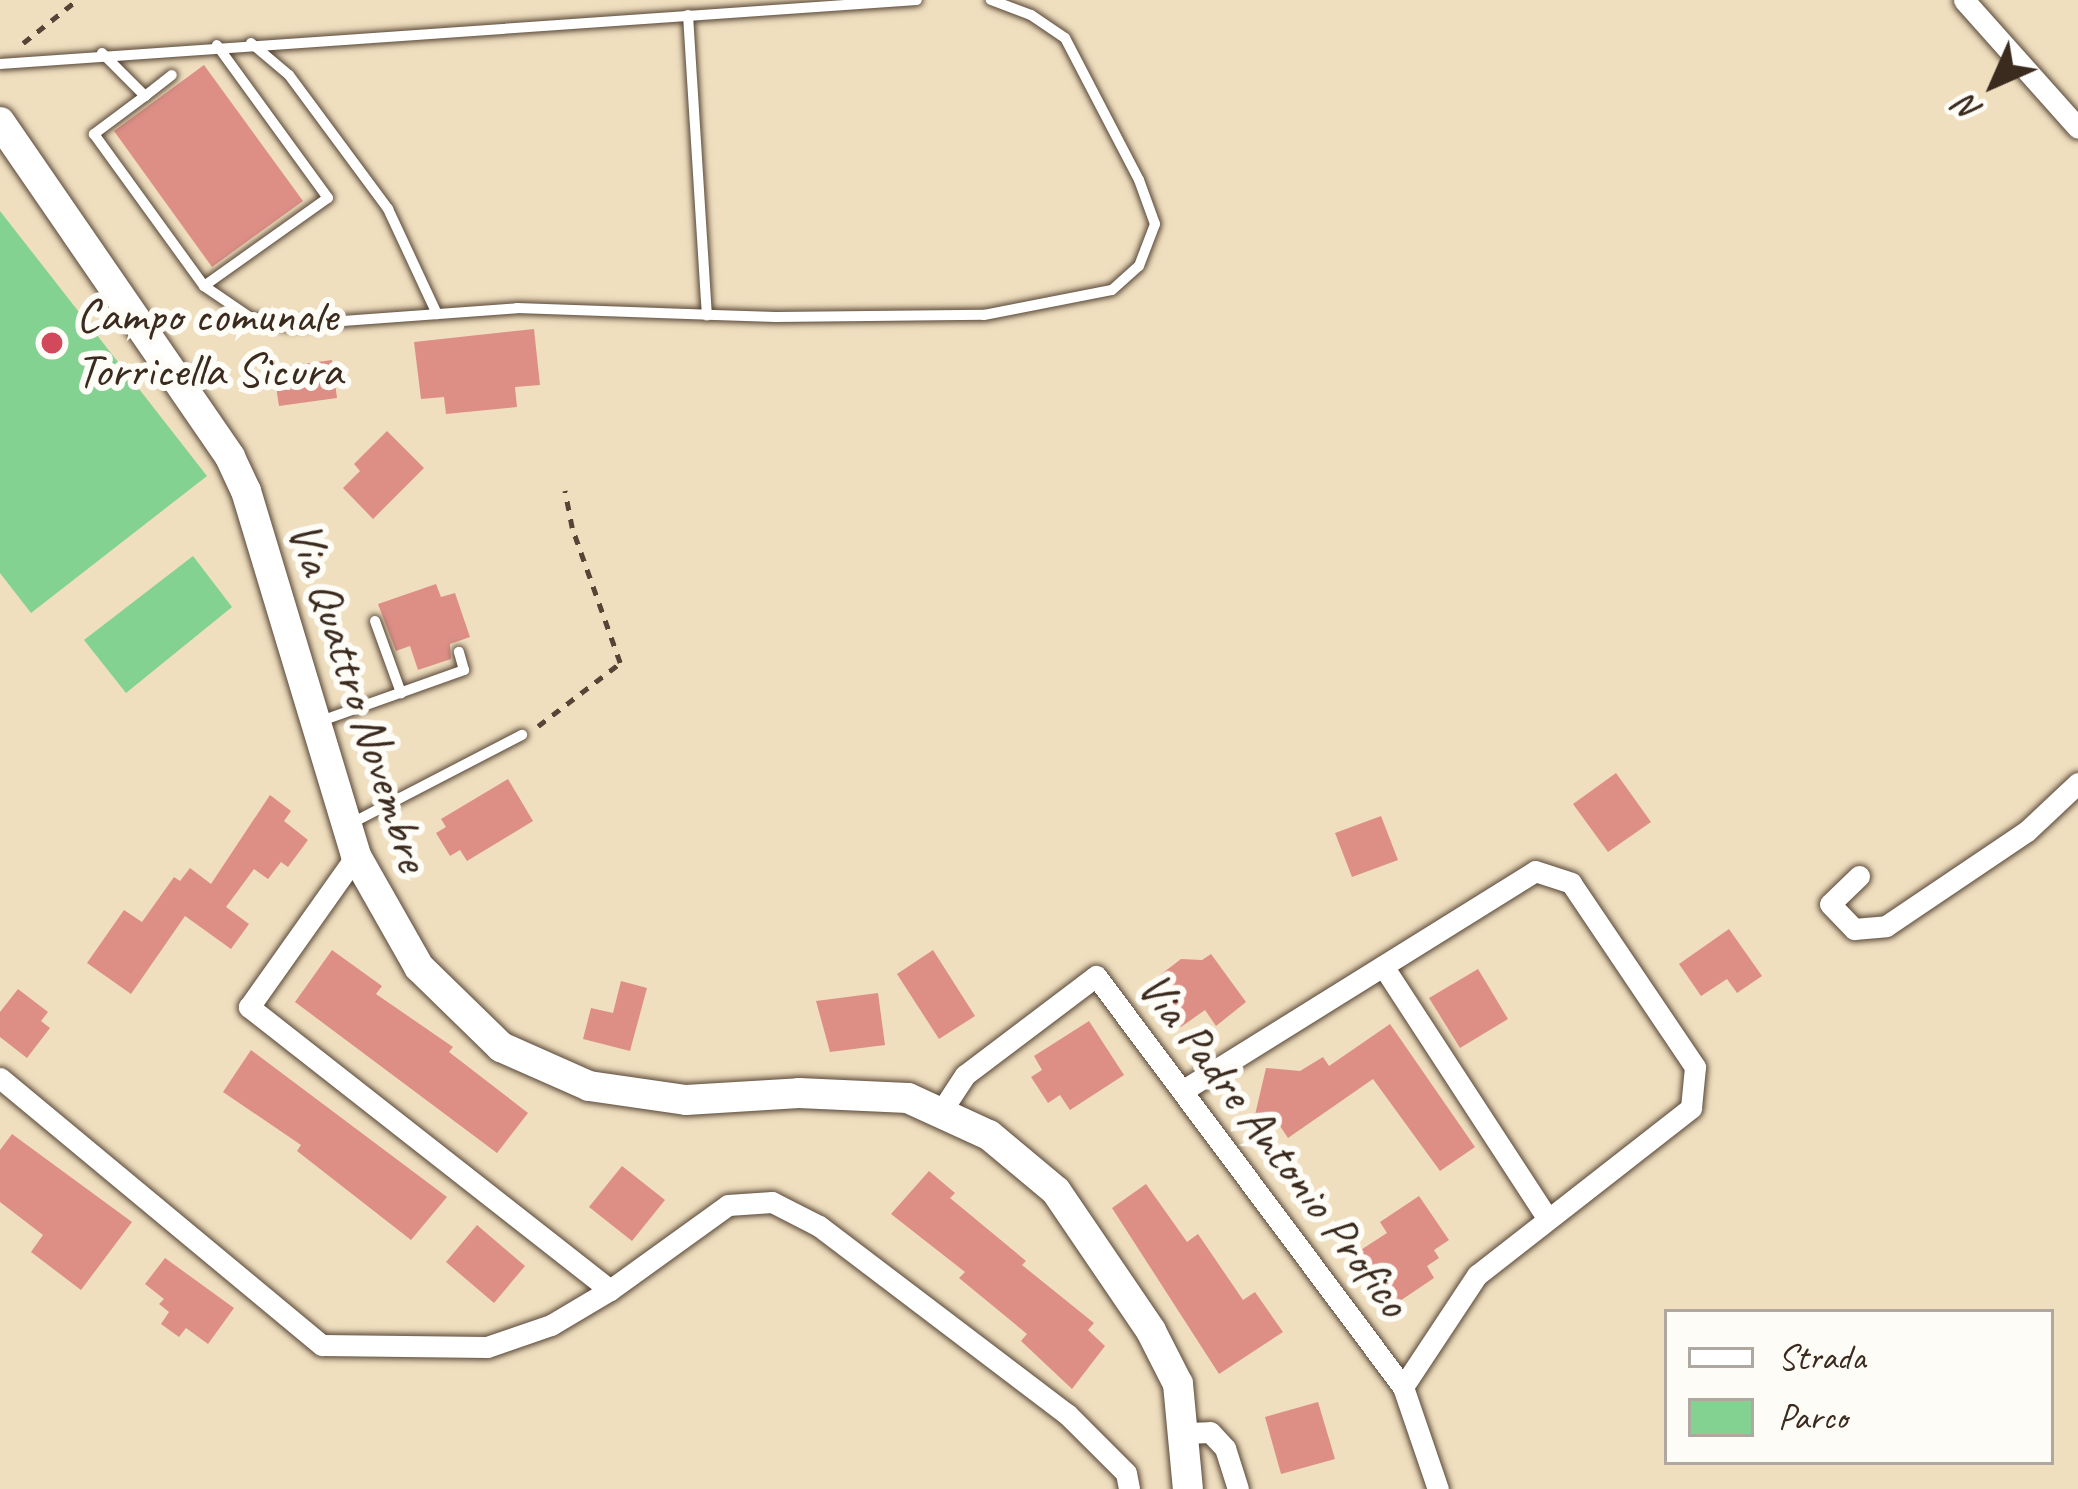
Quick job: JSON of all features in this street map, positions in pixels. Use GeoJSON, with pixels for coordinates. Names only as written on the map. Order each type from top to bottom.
{"type":"FeatureCollection","features":[{"type":"Feature","properties":{"kind":"main road","name":"Via Quattro Novembre"},"geometry":{"type":"LineString","coordinates":[[0,122],[230,457],[246,490],[356,856],[419,967],[501,1047],[543,1069],[638,1096],[686,1100],[799,1093],[908,1098],[988,1136],[1056,1191],[1151,1331],[1178,1384],[1188,1489]]}},
{"type":"Feature","properties":{"kind":"street"},"geometry":{"type":"LineString","coordinates":[[1964,0],[2078,128]]}},
{"type":"Feature","properties":{"kind":"street"},"geometry":{"type":"LineString","coordinates":[[1858,876],[1830,904],[1854,929],[1886,926],[2026,831],[2078,783]]}},
{"type":"Feature","properties":{"kind":"street"},"geometry":{"type":"LineString","coordinates":[[356,856],[249,1007],[610,1290]]}},
{"type":"Feature","properties":{"kind":"street"},"geometry":{"type":"LineString","coordinates":[[1182,1091],[1535,871],[1571,883],[1695,1067],[1691,1108],[1477,1276],[1403,1387]]}},
{"type":"Feature","properties":{"kind":"street"},"geometry":{"type":"LineString","coordinates":[[1383,966],[1547,1218]]}},
{"type":"Feature","properties":{"kind":"street","name":"Via Padre Antonio Profico"},"geometry":{"type":"LineString","coordinates":[[940,1113],[965,1076],[1096,976],[1403,1387],[1438,1489]]}},
{"type":"Feature","properties":{"kind":"street"},"geometry":{"type":"LineString","coordinates":[[0,1078],[322,1345],[488,1348],[551,1325],[610,1290],[728,1205],[772,1202],[819,1226],[1067,1414],[1126,1472],[1129,1489]]}},
{"type":"Feature","properties":{"kind":"street"},"geometry":{"type":"LineString","coordinates":[[1186,1433],[1210,1432],[1225,1448],[1238,1489]]}},
{"type":"Feature","properties":{"kind":"lane"},"geometry":{"type":"LineString","coordinates":[[0,64],[102,53],[916,0]]}},
{"type":"Feature","properties":{"kind":"lane"},"geometry":{"type":"LineString","coordinates":[[172,75],[94,134],[204,286],[251,318],[289,325],[517,308],[707,315],[984,315],[1112,290],[1138,266],[1155,224],[1139,180],[1065,38],[1031,15],[991,0]]}},
{"type":"Feature","properties":{"kind":"lane"},"geometry":{"type":"LineString","coordinates":[[688,15],[707,315]]}},
{"type":"Feature","properties":{"kind":"lane"},"geometry":{"type":"LineString","coordinates":[[251,43],[289,75],[388,209],[437,314]]}},
{"type":"Feature","properties":{"kind":"lane"},"geometry":{"type":"LineString","coordinates":[[204,286],[328,198],[217,45]]}},
{"type":"Feature","properties":{"kind":"lane"},"geometry":{"type":"LineString","coordinates":[[102,53],[145,96]]}},
{"type":"Feature","properties":{"kind":"lane"},"geometry":{"type":"LineString","coordinates":[[375,621],[401,693]]}},
{"type":"Feature","properties":{"kind":"lane"},"geometry":{"type":"LineString","coordinates":[[318,722],[464,670],[459,652]]}},
{"type":"Feature","properties":{"kind":"lane"},"geometry":{"type":"LineString","coordinates":[[347,826],[522,735]]}},
{"type":"Feature","properties":{"kind":"path"},"geometry":{"type":"LineString","coordinates":[[15,49],[77,0]]}},
{"type":"Feature","properties":{"kind":"path"},"geometry":{"type":"LineString","coordinates":[[522,735],[559,715],[620,663],[572,528],[565,491]]}},
{"type":"Feature","properties":{"kind":"green space","name":"Campo comunale Torricella Sicura"},"geometry":{"type":"Polygon","coordinates":[[[0,211],[207,476],[31,613],[0,573],[0,211]]]}},
{"type":"Feature","properties":{"kind":"green space"},"geometry":{"type":"Polygon","coordinates":[[[193,556],[232,607],[126,693],[84,640],[193,556]]]}},
{"type":"Feature","properties":{"kind":"building"},"geometry":{"type":"Polygon","coordinates":[[[204,65],[303,201],[212,267],[114,131],[204,65]]]}},
{"type":"Feature","properties":{"kind":"building"},"geometry":{"type":"Polygon","coordinates":[[[534,329],[540,385],[515,387],[517,407],[446,414],[444,397],[421,399],[414,342],[534,329]]]}},
{"type":"Feature","properties":{"kind":"building"},"geometry":{"type":"Polygon","coordinates":[[[332,360],[337,398],[279,406],[273,368],[332,360]]]}},
{"type":"Feature","properties":{"kind":"building"},"geometry":{"type":"Polygon","coordinates":[[[387,431],[424,468],[373,519],[343,488],[360,471],[354,464],[387,431]]]}},
{"type":"Feature","properties":{"kind":"building"},"geometry":{"type":"Polygon","coordinates":[[[436,584],[441,597],[455,593],[470,637],[450,644],[451,659],[418,670],[410,646],[396,651],[378,604],[436,584]]]}},
{"type":"Feature","properties":{"kind":"building"},"geometry":{"type":"Polygon","coordinates":[[[1616,773],[1651,822],[1608,852],[1573,804],[1616,773]]]}},
{"type":"Feature","properties":{"kind":"building"},"geometry":{"type":"Polygon","coordinates":[[[508,779],[533,821],[467,861],[460,850],[450,856],[436,833],[446,827],[441,819],[508,779]]]}},
{"type":"Feature","properties":{"kind":"building"},"geometry":{"type":"Polygon","coordinates":[[[270,795],[291,811],[284,821],[308,840],[288,867],[281,862],[268,879],[254,869],[226,907],[249,924],[231,949],[185,916],[131,994],[87,963],[124,910],[142,922],[174,877],[180,881],[190,868],[211,884],[270,795]]]}},
{"type":"Feature","properties":{"kind":"building"},"geometry":{"type":"Polygon","coordinates":[[[1381,816],[1398,860],[1352,877],[1335,833],[1381,816]]]}},
{"type":"Feature","properties":{"kind":"building"},"geometry":{"type":"Polygon","coordinates":[[[1729,929],[1762,976],[1737,993],[1727,979],[1701,996],[1679,964],[1729,929]]]}},
{"type":"Feature","properties":{"kind":"building"},"geometry":{"type":"Polygon","coordinates":[[[332,950],[382,986],[376,994],[453,1047],[449,1052],[528,1113],[497,1153],[295,1002],[332,950]]]}},
{"type":"Feature","properties":{"kind":"building"},"geometry":{"type":"Polygon","coordinates":[[[933,950],[975,1016],[939,1039],[897,974],[933,950]]]}},
{"type":"Feature","properties":{"kind":"building"},"geometry":{"type":"Polygon","coordinates":[[[1211,954],[1246,1002],[1216,1026],[1205,1010],[1181,1027],[1151,982],[1181,959],[1202,960],[1211,954]]]}},
{"type":"Feature","properties":{"kind":"building"},"geometry":{"type":"Polygon","coordinates":[[[1478,969],[1508,1019],[1460,1048],[1429,998],[1478,969]]]}},
{"type":"Feature","properties":{"kind":"building"},"geometry":{"type":"Polygon","coordinates":[[[621,981],[647,988],[630,1051],[583,1039],[591,1008],[613,1013],[621,981]]]}},
{"type":"Feature","properties":{"kind":"building"},"geometry":{"type":"Polygon","coordinates":[[[18,989],[48,1012],[41,1021],[50,1028],[27,1058],[0,1037],[0,1012],[18,989]]]}},
{"type":"Feature","properties":{"kind":"building"},"geometry":{"type":"Polygon","coordinates":[[[878,993],[885,1045],[830,1052],[816,1001],[878,993]]]}},
{"type":"Feature","properties":{"kind":"building"},"geometry":{"type":"Polygon","coordinates":[[[1089,1021],[1124,1075],[1070,1110],[1060,1095],[1048,1103],[1031,1077],[1042,1070],[1034,1056],[1089,1021]]]}},
{"type":"Feature","properties":{"kind":"building"},"geometry":{"type":"Polygon","coordinates":[[[1390,1024],[1475,1147],[1440,1171],[1373,1079],[1288,1138],[1272,1114],[1255,1115],[1266,1068],[1300,1071],[1323,1057],[1329,1066],[1390,1024]]]}},
{"type":"Feature","properties":{"kind":"building"},"geometry":{"type":"Polygon","coordinates":[[[251,1050],[447,1197],[411,1240],[297,1151],[301,1145],[223,1092],[251,1050]]]}},
{"type":"Feature","properties":{"kind":"building"},"geometry":{"type":"Polygon","coordinates":[[[12,1134],[132,1222],[81,1290],[31,1252],[43,1235],[0,1202],[0,1150],[12,1134]]]}},
{"type":"Feature","properties":{"kind":"building"},"geometry":{"type":"Polygon","coordinates":[[[622,1166],[665,1200],[632,1241],[589,1207],[622,1166]]]}},
{"type":"Feature","properties":{"kind":"building"},"geometry":{"type":"Polygon","coordinates":[[[929,1171],[955,1193],[950,1198],[1026,1261],[1022,1265],[1094,1323],[1088,1330],[1105,1346],[1072,1389],[1021,1341],[1027,1334],[959,1278],[965,1272],[891,1214],[929,1171]]]}},
{"type":"Feature","properties":{"kind":"building"},"geometry":{"type":"Polygon","coordinates":[[[1146,1184],[1187,1242],[1198,1234],[1243,1300],[1255,1292],[1283,1332],[1219,1374],[1112,1208],[1146,1184]]]}},
{"type":"Feature","properties":{"kind":"building"},"geometry":{"type":"Polygon","coordinates":[[[1419,1196],[1449,1240],[1434,1250],[1439,1258],[1427,1266],[1434,1278],[1391,1307],[1356,1253],[1387,1233],[1380,1222],[1419,1196]]]}},
{"type":"Feature","properties":{"kind":"building"},"geometry":{"type":"Polygon","coordinates":[[[477,1225],[525,1266],[494,1303],[446,1262],[477,1225]]]}},
{"type":"Feature","properties":{"kind":"building"},"geometry":{"type":"Polygon","coordinates":[[[165,1258],[234,1308],[208,1344],[186,1328],[179,1337],[161,1324],[169,1312],[159,1304],[164,1299],[145,1284],[165,1258]]]}},
{"type":"Feature","properties":{"kind":"building"},"geometry":{"type":"Polygon","coordinates":[[[1318,1402],[1335,1459],[1281,1474],[1265,1417],[1318,1402]]]}},
{"type":"Feature","properties":{"kind":"place","name":"Campo comunale Torricella Sicura"},"geometry":{"type":"Point","coordinates":[52,343]}}]}
